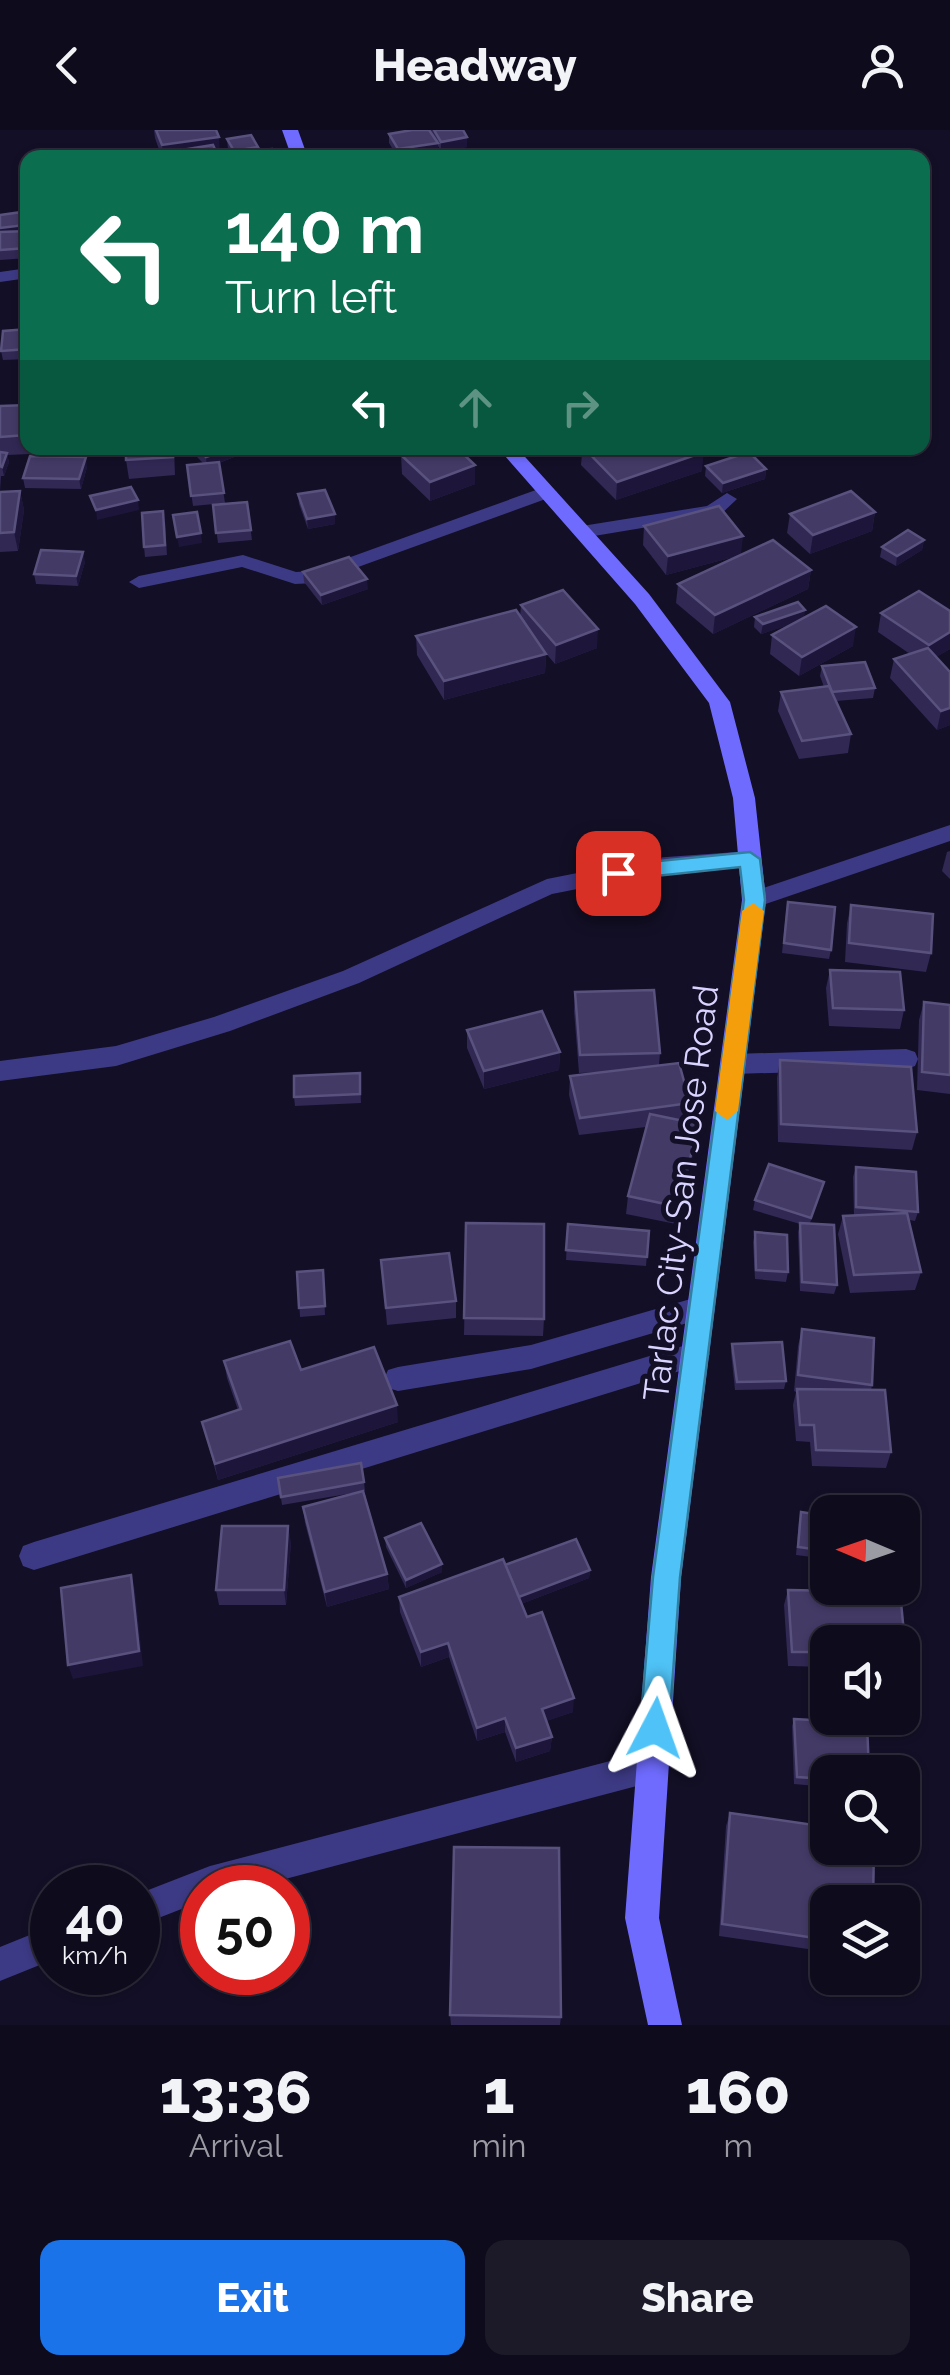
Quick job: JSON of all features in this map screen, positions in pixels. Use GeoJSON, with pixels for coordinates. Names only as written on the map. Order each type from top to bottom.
{"type":"FeatureCollection","features":[{"type":"Feature","properties":{"kind":"main road","name":"Tarlac City-San Jose Road"},"geometry":{"type":"LineString","coordinates":[[513,455],[642,599],[718,702],[744,798],[754,900],[666,1577],[642,1918],[665,2025]]}},
{"type":"Feature","properties":{"kind":"street"},"geometry":{"type":"LineString","coordinates":[[139,582],[243,561],[295,578],[314,577],[547,492]]}},
{"type":"Feature","properties":{"kind":"street"},"geometry":{"type":"LineString","coordinates":[[582,532],[713,511],[727,500]]}},
{"type":"Feature","properties":{"kind":"street"},"geometry":{"type":"LineString","coordinates":[[754,900],[950,832]]}},
{"type":"Feature","properties":{"kind":"street"},"geometry":{"type":"LineString","coordinates":[[0,1071],[116,1056],[221,1024],[350,977],[548,887],[653,866],[750,859]]}},
{"type":"Feature","properties":{"kind":"street"},"geometry":{"type":"LineString","coordinates":[[733,1064],[906,1059]]}},
{"type":"Feature","properties":{"kind":"street"},"geometry":{"type":"LineString","coordinates":[[398,1379],[531,1357],[701,1308]]}},
{"type":"Feature","properties":{"kind":"street"},"geometry":{"type":"LineString","coordinates":[[34,1556],[696,1354]]}},
{"type":"Feature","properties":{"kind":"street"},"geometry":{"type":"LineString","coordinates":[[160,1901],[210,1882],[652,1766]]}},
{"type":"Feature","properties":{"kind":"street"},"geometry":{"type":"LineString","coordinates":[[0,1964],[30,1952]]}},
{"type":"Feature","properties":{"kind":"building"},"geometry":{"type":"Polygon","coordinates":[[[156,130],[216,130],[219,137],[162,145],[156,130]]]}},
{"type":"Feature","properties":{"kind":"building"},"geometry":{"type":"Polygon","coordinates":[[[429,130],[438,143],[398,149],[389,134],[429,130]]]}},
{"type":"Feature","properties":{"kind":"building"},"geometry":{"type":"Polygon","coordinates":[[[434,130],[463,130],[467,137],[441,142],[434,130]]]}},
{"type":"Feature","properties":{"kind":"building"},"geometry":{"type":"Polygon","coordinates":[[[251,135],[258,147],[233,150],[227,139],[251,135]]]}},
{"type":"Feature","properties":{"kind":"building"},"geometry":{"type":"Polygon","coordinates":[[[213,145],[215,150],[182,150],[213,145]]]}},
{"type":"Feature","properties":{"kind":"building"},"geometry":{"type":"Polygon","coordinates":[[[20,212],[20,226],[0,228],[0,215],[20,212]]]}},
{"type":"Feature","properties":{"kind":"building"},"geometry":{"type":"Polygon","coordinates":[[[20,231],[20,249],[0,250],[0,232],[20,231]]]}},
{"type":"Feature","properties":{"kind":"building"},"geometry":{"type":"Polygon","coordinates":[[[20,330],[20,350],[1,351],[3,331],[20,330]]]}},
{"type":"Feature","properties":{"kind":"building"},"geometry":{"type":"Polygon","coordinates":[[[20,405],[20,435],[0,437],[0,406],[20,405]]]}},
{"type":"Feature","properties":{"kind":"building"},"geometry":{"type":"Polygon","coordinates":[[[0,452],[7,453],[2,467],[0,466],[0,452]]]}},
{"type":"Feature","properties":{"kind":"building"},"geometry":{"type":"Polygon","coordinates":[[[126,455],[173,457],[126,460],[126,455]]]}},
{"type":"Feature","properties":{"kind":"building"},"geometry":{"type":"Polygon","coordinates":[[[401,455],[464,455],[475,465],[430,482],[401,455]]]}},
{"type":"Feature","properties":{"kind":"building"},"geometry":{"type":"Polygon","coordinates":[[[591,455],[695,455],[617,482],[591,455]]]}},
{"type":"Feature","properties":{"kind":"building"},"geometry":{"type":"Polygon","coordinates":[[[752,455],[766,469],[723,483],[706,466],[752,455]]]}},
{"type":"Feature","properties":{"kind":"building"},"geometry":{"type":"Polygon","coordinates":[[[30,456],[86,457],[79,479],[23,478],[30,456]]]}},
{"type":"Feature","properties":{"kind":"building"},"geometry":{"type":"Polygon","coordinates":[[[219,462],[224,493],[191,496],[187,465],[219,462]]]}},
{"type":"Feature","properties":{"kind":"building"},"geometry":{"type":"Polygon","coordinates":[[[131,487],[138,500],[96,510],[90,496],[131,487]]]}},
{"type":"Feature","properties":{"kind":"building"},"geometry":{"type":"Polygon","coordinates":[[[325,490],[335,514],[307,519],[298,494],[325,490]]]}},
{"type":"Feature","properties":{"kind":"building"},"geometry":{"type":"Polygon","coordinates":[[[20,491],[14,532],[0,533],[0,492],[20,491]]]}},
{"type":"Feature","properties":{"kind":"building"},"geometry":{"type":"Polygon","coordinates":[[[851,491],[875,512],[813,535],[790,514],[851,491]]]}},
{"type":"Feature","properties":{"kind":"building"},"geometry":{"type":"Polygon","coordinates":[[[247,502],[251,530],[216,533],[213,505],[247,502]]]}},
{"type":"Feature","properties":{"kind":"building"},"geometry":{"type":"Polygon","coordinates":[[[719,506],[743,536],[668,556],[644,526],[719,506]]]}},
{"type":"Feature","properties":{"kind":"building"},"geometry":{"type":"Polygon","coordinates":[[[163,511],[165,545],[144,547],[142,513],[163,511]]]}},
{"type":"Feature","properties":{"kind":"building"},"geometry":{"type":"Polygon","coordinates":[[[197,512],[201,533],[177,537],[173,515],[197,512]]]}},
{"type":"Feature","properties":{"kind":"building"},"geometry":{"type":"Polygon","coordinates":[[[908,530],[924,540],[897,556],[882,547],[908,530]]]}},
{"type":"Feature","properties":{"kind":"building"},"geometry":{"type":"Polygon","coordinates":[[[773,540],[811,570],[715,615],[678,584],[773,540]]]}},
{"type":"Feature","properties":{"kind":"building"},"geometry":{"type":"Polygon","coordinates":[[[41,550],[83,552],[76,576],[34,574],[41,550]]]}},
{"type":"Feature","properties":{"kind":"building"},"geometry":{"type":"Polygon","coordinates":[[[349,557],[367,579],[321,595],[303,572],[349,557]]]}},
{"type":"Feature","properties":{"kind":"building"},"geometry":{"type":"Polygon","coordinates":[[[563,590],[598,629],[556,645],[521,605],[563,590]]]}},
{"type":"Feature","properties":{"kind":"building"},"geometry":{"type":"Polygon","coordinates":[[[919,591],[950,611],[950,632],[929,645],[881,613],[919,591]]]}},
{"type":"Feature","properties":{"kind":"building"},"geometry":{"type":"Polygon","coordinates":[[[798,602],[805,610],[763,624],[755,617],[798,602]]]}},
{"type":"Feature","properties":{"kind":"building"},"geometry":{"type":"Polygon","coordinates":[[[826,606],[856,627],[802,657],[772,635],[826,606]]]}},
{"type":"Feature","properties":{"kind":"building"},"geometry":{"type":"Polygon","coordinates":[[[516,610],[546,654],[444,681],[416,636],[516,610]]]}},
{"type":"Feature","properties":{"kind":"building"},"geometry":{"type":"Polygon","coordinates":[[[928,648],[950,672],[950,708],[941,711],[894,659],[928,648]]]}},
{"type":"Feature","properties":{"kind":"building"},"geometry":{"type":"Polygon","coordinates":[[[865,662],[875,688],[832,692],[822,666],[865,662]]]}},
{"type":"Feature","properties":{"kind":"building"},"geometry":{"type":"Polygon","coordinates":[[[829,686],[851,734],[802,741],[781,692],[829,686]]]}},
{"type":"Feature","properties":{"kind":"building"},"geometry":{"type":"Polygon","coordinates":[[[788,902],[835,907],[831,950],[784,943],[788,902]]]}},
{"type":"Feature","properties":{"kind":"building"},"geometry":{"type":"Polygon","coordinates":[[[851,905],[933,914],[931,953],[849,943],[851,905]]]}},
{"type":"Feature","properties":{"kind":"building"},"geometry":{"type":"Polygon","coordinates":[[[830,970],[900,972],[904,1010],[833,1008],[830,970]]]}},
{"type":"Feature","properties":{"kind":"building"},"geometry":{"type":"Polygon","coordinates":[[[654,990],[660,1053],[580,1055],[575,992],[654,990]]]}},
{"type":"Feature","properties":{"kind":"building"},"geometry":{"type":"Polygon","coordinates":[[[924,1002],[950,1005],[950,1075],[922,1072],[924,1002]]]}},
{"type":"Feature","properties":{"kind":"building"},"geometry":{"type":"Polygon","coordinates":[[[542,1011],[560,1052],[484,1071],[467,1030],[542,1011]]]}},
{"type":"Feature","properties":{"kind":"building"},"geometry":{"type":"Polygon","coordinates":[[[780,1060],[911,1067],[917,1132],[781,1124],[780,1060]]]}},
{"type":"Feature","properties":{"kind":"building"},"geometry":{"type":"Polygon","coordinates":[[[679,1063],[690,1103],[580,1118],[570,1076],[679,1063]]]}},
{"type":"Feature","properties":{"kind":"building"},"geometry":{"type":"Polygon","coordinates":[[[360,1073],[360,1094],[294,1097],[294,1076],[360,1073]]]}},
{"type":"Feature","properties":{"kind":"building"},"geometry":{"type":"Polygon","coordinates":[[[650,1114],[698,1124],[679,1207],[628,1196],[650,1114]]]}},
{"type":"Feature","properties":{"kind":"building"},"geometry":{"type":"Polygon","coordinates":[[[769,1164],[824,1182],[811,1218],[755,1200],[769,1164]]]}},
{"type":"Feature","properties":{"kind":"building"},"geometry":{"type":"Polygon","coordinates":[[[856,1167],[916,1172],[918,1212],[856,1207],[856,1167]]]}},
{"type":"Feature","properties":{"kind":"building"},"geometry":{"type":"Polygon","coordinates":[[[907,1213],[921,1272],[854,1275],[843,1216],[907,1213]]]}},
{"type":"Feature","properties":{"kind":"building"},"geometry":{"type":"Polygon","coordinates":[[[466,1223],[544,1224],[544,1319],[464,1318],[466,1223]]]}},
{"type":"Feature","properties":{"kind":"building"},"geometry":{"type":"Polygon","coordinates":[[[800,1223],[834,1225],[837,1285],[802,1282],[800,1223]]]}},
{"type":"Feature","properties":{"kind":"building"},"geometry":{"type":"Polygon","coordinates":[[[568,1224],[649,1231],[647,1257],[566,1250],[568,1224]]]}},
{"type":"Feature","properties":{"kind":"building"},"geometry":{"type":"Polygon","coordinates":[[[755,1232],[787,1235],[788,1272],[756,1270],[755,1232]]]}},
{"type":"Feature","properties":{"kind":"building"},"geometry":{"type":"Polygon","coordinates":[[[449,1253],[456,1301],[386,1308],[381,1260],[449,1253]]]}},
{"type":"Feature","properties":{"kind":"building"},"geometry":{"type":"Polygon","coordinates":[[[323,1270],[325,1306],[299,1308],[297,1272],[323,1270]]]}},
{"type":"Feature","properties":{"kind":"building"},"geometry":{"type":"Polygon","coordinates":[[[802,1329],[874,1338],[872,1385],[798,1375],[802,1329]]]}},
{"type":"Feature","properties":{"kind":"building"},"geometry":{"type":"Polygon","coordinates":[[[290,1341],[301,1370],[374,1347],[397,1405],[215,1464],[202,1422],[241,1409],[224,1361],[290,1341]]]}},
{"type":"Feature","properties":{"kind":"building"},"geometry":{"type":"Polygon","coordinates":[[[782,1342],[786,1381],[737,1382],[732,1344],[782,1342]]]}},
{"type":"Feature","properties":{"kind":"building"},"geometry":{"type":"Polygon","coordinates":[[[797,1389],[885,1390],[891,1452],[816,1450],[814,1425],[800,1425],[797,1389]]]}},
{"type":"Feature","properties":{"kind":"building"},"geometry":{"type":"Polygon","coordinates":[[[361,1463],[364,1482],[281,1497],[278,1478],[361,1463]]]}},
{"type":"Feature","properties":{"kind":"building"},"geometry":{"type":"Polygon","coordinates":[[[363,1491],[387,1574],[325,1592],[303,1507],[363,1491]]]}},
{"type":"Feature","properties":{"kind":"building"},"geometry":{"type":"Polygon","coordinates":[[[801,1512],[810,1513],[810,1549],[798,1547],[801,1512]]]}},
{"type":"Feature","properties":{"kind":"building"},"geometry":{"type":"Polygon","coordinates":[[[421,1523],[442,1564],[406,1580],[385,1538],[421,1523]]]}},
{"type":"Feature","properties":{"kind":"building"},"geometry":{"type":"Polygon","coordinates":[[[222,1526],[288,1526],[284,1590],[216,1590],[222,1526]]]}},
{"type":"Feature","properties":{"kind":"building"},"geometry":{"type":"Polygon","coordinates":[[[576,1539],[590,1570],[519,1597],[505,1565],[576,1539]]]}},
{"type":"Feature","properties":{"kind":"building"},"geometry":{"type":"Polygon","coordinates":[[[503,1559],[527,1617],[542,1612],[574,1698],[542,1709],[552,1737],[516,1748],[505,1718],[477,1728],[448,1643],[421,1652],[399,1597],[503,1559]]]}},
{"type":"Feature","properties":{"kind":"building"},"geometry":{"type":"Polygon","coordinates":[[[131,1575],[139,1651],[68,1665],[61,1588],[131,1575]]]}},
{"type":"Feature","properties":{"kind":"building"},"geometry":{"type":"Polygon","coordinates":[[[788,1590],[810,1590],[810,1605],[901,1605],[903,1625],[810,1625],[810,1652],[792,1652],[788,1590]]]}},
{"type":"Feature","properties":{"kind":"building"},"geometry":{"type":"Polygon","coordinates":[[[794,1719],[810,1720],[810,1735],[867,1735],[868,1755],[810,1755],[810,1778],[797,1777],[794,1719]]]}},
{"type":"Feature","properties":{"kind":"building"},"geometry":{"type":"Polygon","coordinates":[[[730,1813],[810,1824],[810,1865],[874,1865],[873,1885],[810,1885],[810,1937],[722,1924],[730,1813]]]}},
{"type":"Feature","properties":{"kind":"building"},"geometry":{"type":"Polygon","coordinates":[[[454,1847],[559,1848],[561,2017],[450,2015],[454,1847]]]}},
{"type":"Feature","properties":{"kind":"slow traffic"},"geometry":{"type":"LineString","coordinates":[[727,1111],[753,911]]}},
{"type":"Feature","properties":{"kind":"route"},"geometry":{"type":"LineString","coordinates":[[618,873],[653,866],[750,859],[754,900],[666,1577],[655,1728]]}}]}
